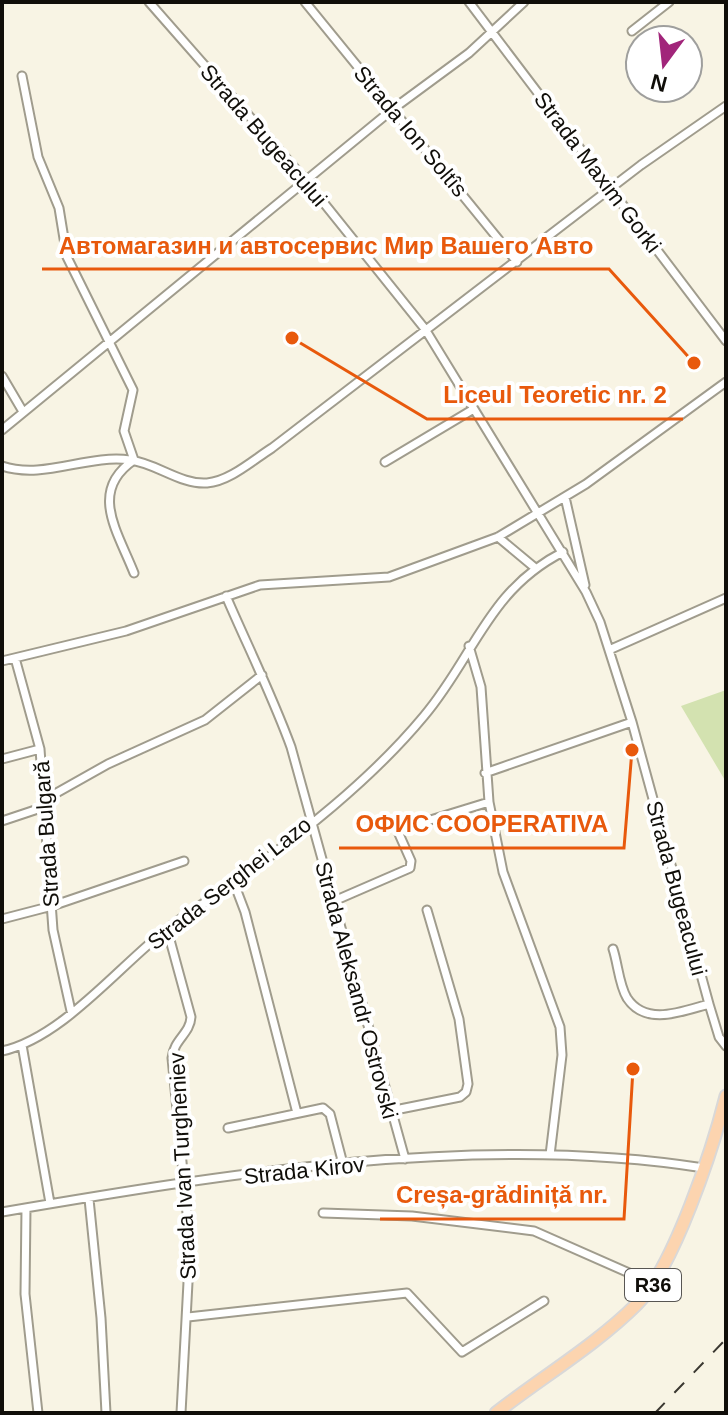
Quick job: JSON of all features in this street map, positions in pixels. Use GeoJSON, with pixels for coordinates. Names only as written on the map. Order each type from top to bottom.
{"type":"FeatureCollection","features":[{"type":"Feature","properties":{"kind":"main road","name":"R36"},"geometry":{"type":"LineString","coordinates":[[496,1413],[625,1315],[654,1284],[704,1168],[726,1096]]}},
{"type":"Feature","properties":{"kind":"street","name":"Strada Bugeacului"},"geometry":{"type":"LineString","coordinates":[[149,2],[307,182],[425,329],[586,592],[632,722],[709,1004],[719,1037],[726,1046]]}},
{"type":"Feature","properties":{"kind":"street","name":"Strada Ion Soltîs"},"geometry":{"type":"LineString","coordinates":[[305,2],[517,262]]}},
{"type":"Feature","properties":{"kind":"street","name":"Strada Maxim Gorki"},"geometry":{"type":"LineString","coordinates":[[469,2],[726,341]]}},
{"type":"Feature","properties":{"kind":"street"},"geometry":{"type":"LineString","coordinates":[[2,430],[22,410],[111,342],[393,109],[469,53],[524,2]]}},
{"type":"Feature","properties":{"kind":"street"},"geometry":{"type":"LineString","coordinates":[[641,24],[669,2]]}},
{"type":"Feature","properties":{"kind":"street"},"geometry":{"type":"LineString","coordinates":[[22,76],[38,157],[59,208],[67,257],[133,390],[124,431],[134,460]]}},
{"type":"Feature","properties":{"kind":"street"},"geometry":{"type":"LineString","coordinates":[[2,466],[36,469],[90,460],[134,460],[193,482],[223,479],[272,448],[612,187],[726,106]]}},
{"type":"Feature","properties":{"kind":"street"},"geometry":{"type":"LineString","coordinates":[[2,376],[22,410]]}},
{"type":"Feature","properties":{"kind":"street"},"geometry":{"type":"LineString","coordinates":[[2,661],[126,631],[226,596],[281,582],[389,577],[498,537],[565,497],[726,382]]}},
{"type":"Feature","properties":{"kind":"street"},"geometry":{"type":"LineString","coordinates":[[385,462],[472,410]]}},
{"type":"Feature","properties":{"kind":"street"},"geometry":{"type":"LineString","coordinates":[[134,460],[117,471],[109,484],[108,496],[112,517],[134,573]]}},
{"type":"Feature","properties":{"kind":"street","name":"Strada Bugeacului"},"geometry":{"type":"LineString","coordinates":[[565,497],[586,592]]}},
{"type":"Feature","properties":{"kind":"street"},"geometry":{"type":"LineString","coordinates":[[498,537],[534,567]]}},
{"type":"Feature","properties":{"kind":"street","name":"Strada Serghei Lazo"},"geometry":{"type":"LineString","coordinates":[[2,1051],[22,1045],[71,1011],[167,929],[234,883],[366,774],[424,716],[469,646],[513,586],[534,567],[563,552]]}},
{"type":"Feature","properties":{"kind":"street","name":"Strada Aleksandr Ostrovski"},"geometry":{"type":"LineString","coordinates":[[226,596],[268,683],[291,747],[405,1159]]}},
{"type":"Feature","properties":{"kind":"street"},"geometry":{"type":"LineString","coordinates":[[609,650],[726,598]]}},
{"type":"Feature","properties":{"kind":"street"},"geometry":{"type":"LineString","coordinates":[[469,646],[481,687],[489,802],[515,909],[542,972],[560,1027],[562,1055],[550,1155]]}},
{"type":"Feature","properties":{"kind":"street","name":"Strada Bulgară"},"geometry":{"type":"LineString","coordinates":[[15,658],[40,749],[52,906],[58,955],[71,1011]]}},
{"type":"Feature","properties":{"kind":"street"},"geometry":{"type":"LineString","coordinates":[[2,821],[44,804],[108,764],[205,720],[262,675]]}},
{"type":"Feature","properties":{"kind":"street"},"geometry":{"type":"LineString","coordinates":[[485,773],[632,722]]}},
{"type":"Feature","properties":{"kind":"street"},"geometry":{"type":"LineString","coordinates":[[2,759],[40,749]]}},
{"type":"Feature","properties":{"kind":"street"},"geometry":{"type":"LineString","coordinates":[[334,901],[410,868],[411,861],[399,834],[401,829],[489,802]]}},
{"type":"Feature","properties":{"kind":"street"},"geometry":{"type":"LineString","coordinates":[[2,919],[52,906],[184,861]]}},
{"type":"Feature","properties":{"kind":"street"},"geometry":{"type":"LineString","coordinates":[[234,883],[245,912],[297,1113]]}},
{"type":"Feature","properties":{"kind":"street"},"geometry":{"type":"LineString","coordinates":[[390,1111],[460,1097],[468,1084],[459,1019],[427,910]]}},
{"type":"Feature","properties":{"kind":"street","name":"Strada Ivan Turgheniev"},"geometry":{"type":"LineString","coordinates":[[167,929],[191,1017],[190,1028],[173,1047],[172,1058],[186,1184],[188,1317],[181,1413]]}},
{"type":"Feature","properties":{"kind":"street"},"geometry":{"type":"LineString","coordinates":[[613,949],[627,997],[636,1007],[666,1016],[709,1004]]}},
{"type":"Feature","properties":{"kind":"street"},"geometry":{"type":"LineString","coordinates":[[22,1045],[50,1203]]}},
{"type":"Feature","properties":{"kind":"street"},"geometry":{"type":"LineString","coordinates":[[228,1128],[323,1108],[330,1114],[343,1164]]}},
{"type":"Feature","properties":{"kind":"street","name":"Strada Kirov"},"geometry":{"type":"LineString","coordinates":[[2,1212],[186,1184],[405,1159],[550,1155],[628,1158],[704,1168]]}},
{"type":"Feature","properties":{"kind":"street"},"geometry":{"type":"LineString","coordinates":[[89,1199],[101,1318],[106,1413]]}},
{"type":"Feature","properties":{"kind":"street"},"geometry":{"type":"LineString","coordinates":[[26,1208],[25,1294],[38,1413]]}},
{"type":"Feature","properties":{"kind":"street"},"geometry":{"type":"LineString","coordinates":[[323,1213],[412,1216],[534,1231],[654,1284]]}},
{"type":"Feature","properties":{"kind":"street"},"geometry":{"type":"LineString","coordinates":[[188,1317],[407,1293],[462,1352],[544,1301]]}},
{"type":"Feature","properties":{"kind":"green space"},"geometry":{"type":"Polygon","coordinates":[[[726,690],[726,782],[681,706],[726,690]]]}},
{"type":"Feature","properties":{"kind":"railway"},"geometry":{"type":"LineString","coordinates":[[655,1413],[726,1339]]}},
{"type":"Feature","properties":{"kind":"place","name":"Liceul Teoretic nr. 2"},"geometry":{"type":"Point","coordinates":[292,338]}},
{"type":"Feature","properties":{"kind":"place","name":"Автомагазин и автосервис Мир Вашего Авто"},"geometry":{"type":"Point","coordinates":[694,363]}},
{"type":"Feature","properties":{"kind":"place","name":"ОФИС COOPERATIVA"},"geometry":{"type":"Point","coordinates":[632,750]}},
{"type":"Feature","properties":{"kind":"place","name":"Creșa-grădiniță nr."},"geometry":{"type":"Point","coordinates":[633,1069]}}]}
